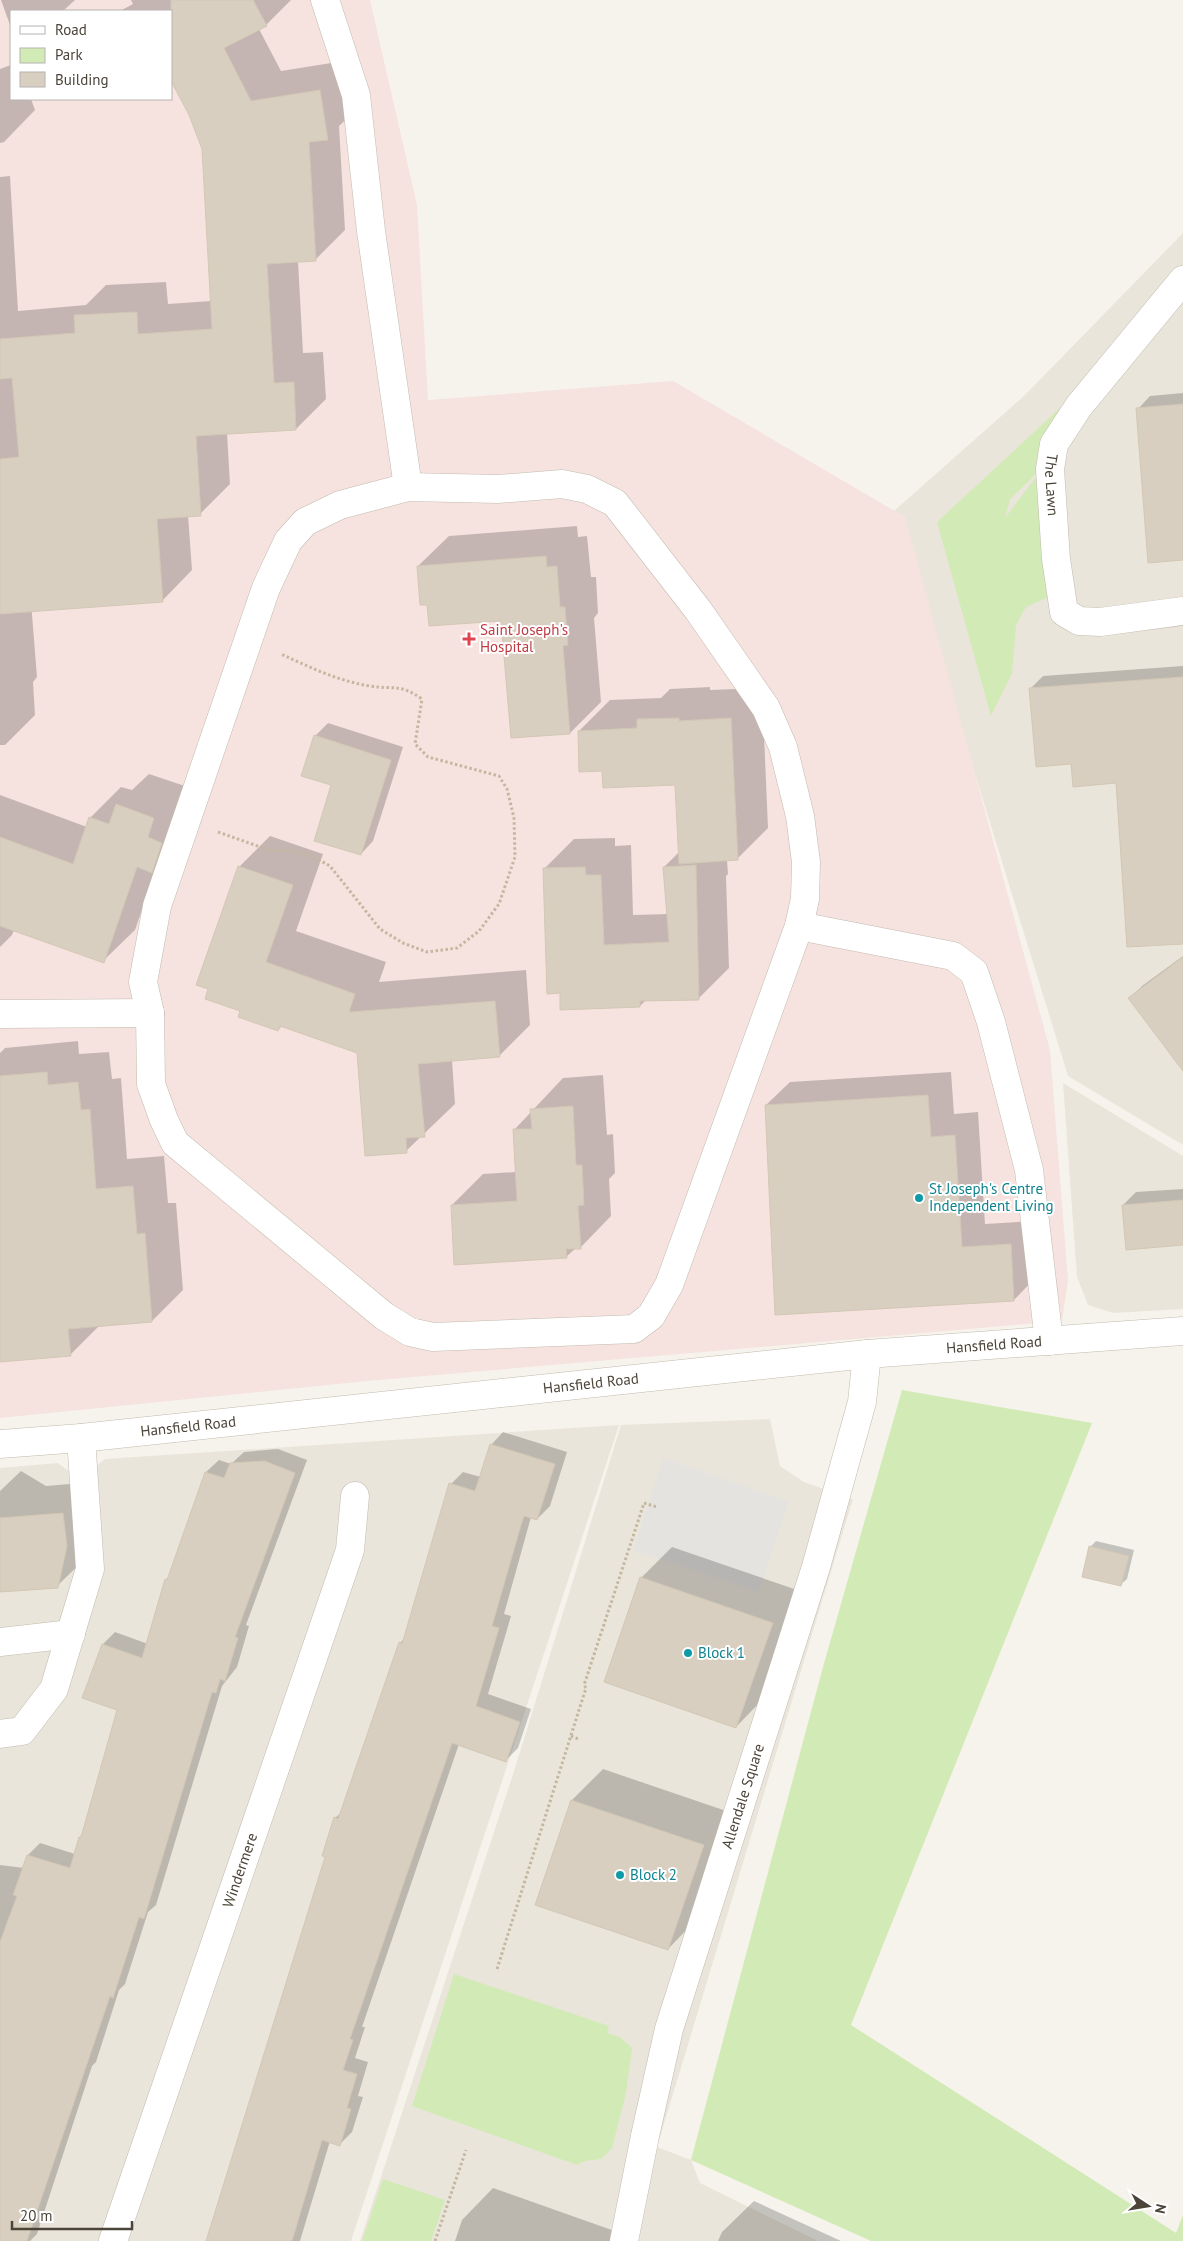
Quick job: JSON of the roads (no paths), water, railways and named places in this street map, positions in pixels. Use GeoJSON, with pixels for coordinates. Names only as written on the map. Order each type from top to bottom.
{"type":"FeatureCollection","features":[{"type":"Feature","properties":{"kind":"street"},"geometry":{"type":"LineString","coordinates":[[325,0],[356,95],[371,232],[408,487]]}},
{"type":"Feature","properties":{"kind":"street","name":"The Lawn"},"geometry":{"type":"LineString","coordinates":[[1183,280],[1078,406],[1054,444],[1050,469],[1056,559],[1064,612],[1079,621],[1100,622],[1183,611]]}},
{"type":"Feature","properties":{"kind":"street"},"geometry":{"type":"LineString","coordinates":[[562,484],[587,489],[615,503],[698,610],[766,708],[784,747],[800,816],[806,862],[804,899],[799,926],[668,1285],[651,1316],[634,1329],[433,1337],[410,1332],[384,1316],[176,1143],[164,1120],[151,1084],[150,1013],[143,982],[157,906],[266,588],[288,541],[305,522],[340,505],[408,487],[498,489],[562,484]]}},
{"type":"Feature","properties":{"kind":"street"},"geometry":{"type":"LineString","coordinates":[[799,926],[953,956],[974,972],[991,1022],[1029,1170],[1049,1341]]}},
{"type":"Feature","properties":{"kind":"street"},"geometry":{"type":"LineString","coordinates":[[0,1014],[150,1013]]}},
{"type":"Feature","properties":{"kind":"street","name":"Hansfield Road"},"geometry":{"type":"LineString","coordinates":[[0,1444],[81,1438],[867,1354],[1183,1331]]}},
{"type":"Feature","properties":{"kind":"street","name":"Allendale Square"},"geometry":{"type":"LineString","coordinates":[[624,2241],[645,2136],[670,2029],[816,1567],[862,1402],[867,1354]]}},
{"type":"Feature","properties":{"kind":"street"},"geometry":{"type":"LineString","coordinates":[[0,1734],[22,1731],[54,1689],[90,1570],[81,1438]]}},
{"type":"Feature","properties":{"kind":"street","name":"Windermere"},"geometry":{"type":"LineString","coordinates":[[113,2241],[350,1550],[354,1496]]}},
{"type":"Feature","properties":{"kind":"street"},"geometry":{"type":"LineString","coordinates":[[0,1642],[71,1634]]}},
{"type":"Feature","properties":{"kind":"place","name":"Saint Joseph's Hospital"},"geometry":{"type":"Point","coordinates":[469,639]}},
{"type":"Feature","properties":{"kind":"place","name":"St Joseph's Centre Independent Living"},"geometry":{"type":"Point","coordinates":[919,1198]}},
{"type":"Feature","properties":{"kind":"place","name":"Block 1"},"geometry":{"type":"Point","coordinates":[688,1653]}},
{"type":"Feature","properties":{"kind":"place","name":"Block 2"},"geometry":{"type":"Point","coordinates":[620,1875]}}]}
